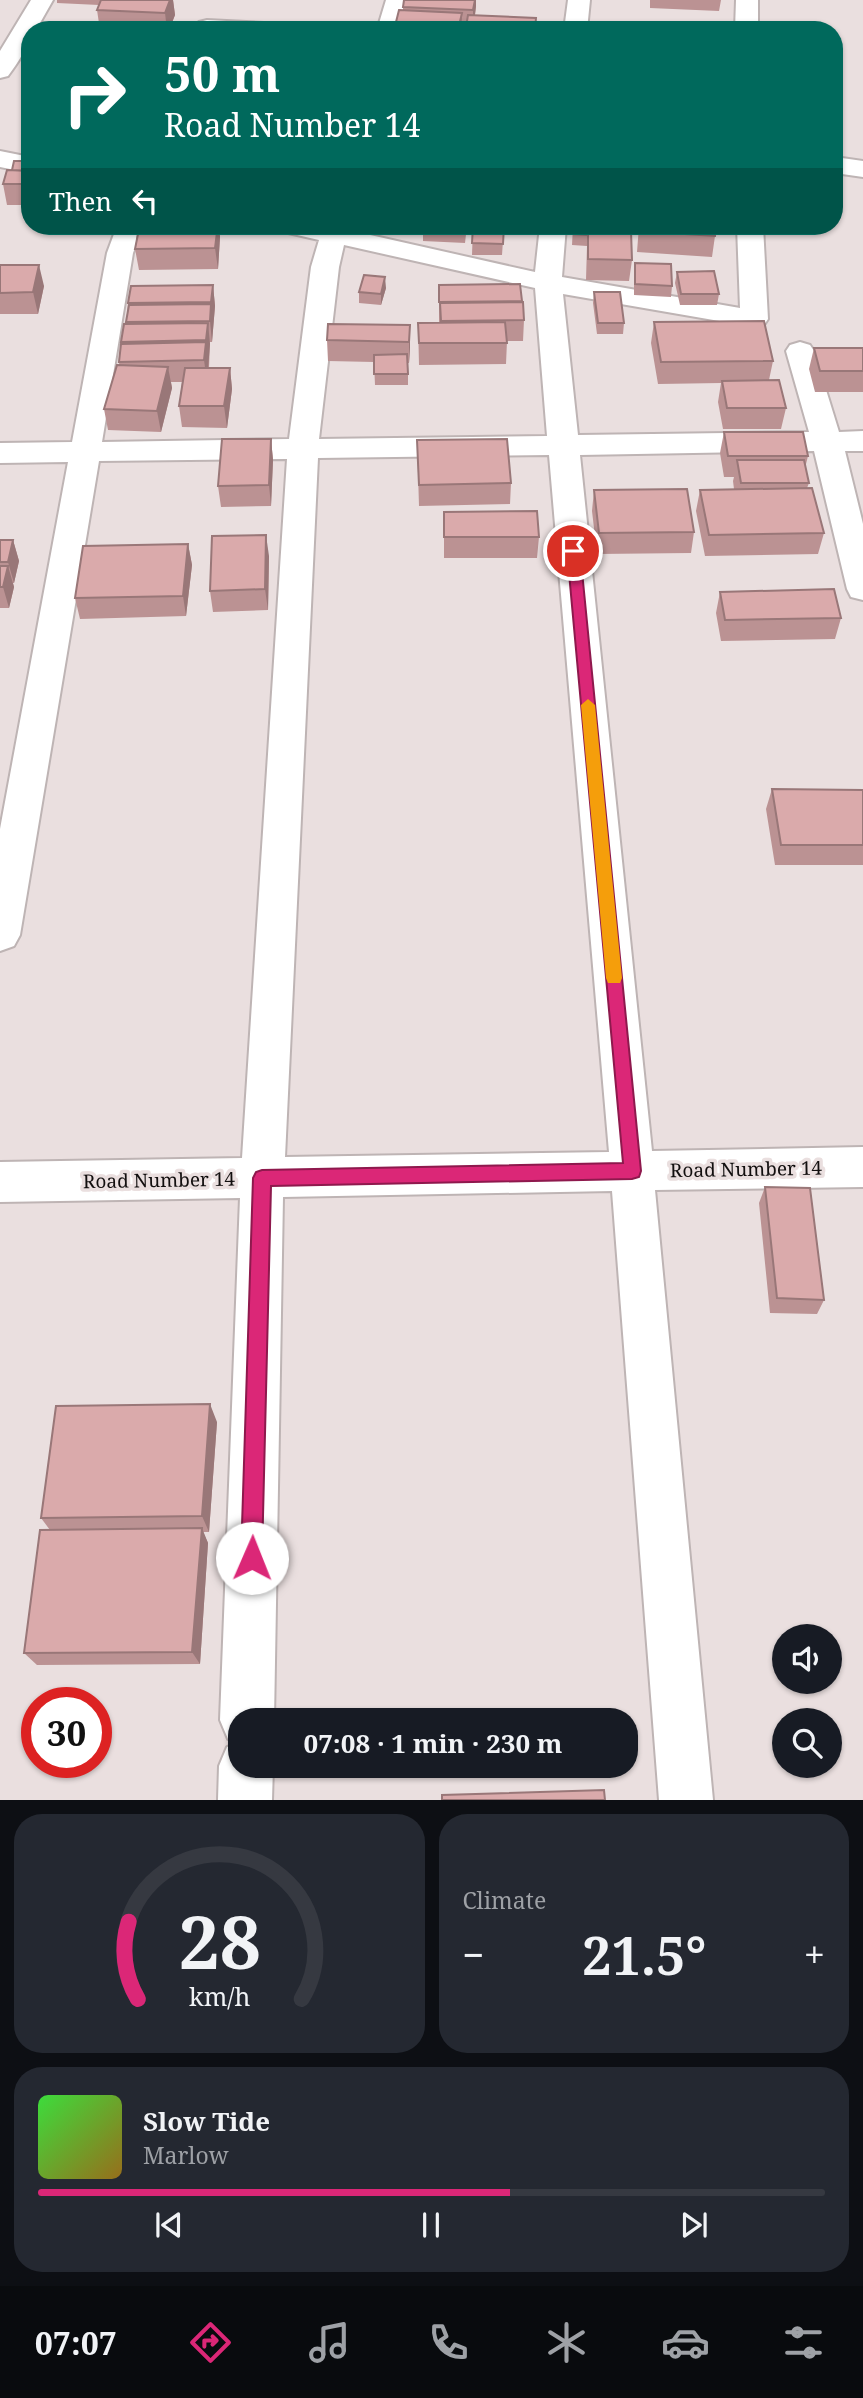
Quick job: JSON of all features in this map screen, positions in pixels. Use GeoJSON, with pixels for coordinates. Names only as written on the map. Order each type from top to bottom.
{"type":"FeatureCollection","features":[{"type":"Feature","properties":{"kind":"street"},"geometry":{"type":"LineString","coordinates":[[30,21],[42,0]]}},
{"type":"Feature","properties":{"kind":"street"},"geometry":{"type":"LineString","coordinates":[[391,21],[397,0]]}},
{"type":"Feature","properties":{"kind":"street"},"geometry":{"type":"LineString","coordinates":[[576,21],[579,0]]}},
{"type":"Feature","properties":{"kind":"street"},"geometry":{"type":"LineString","coordinates":[[746,21],[747,0]]}},
{"type":"Feature","properties":{"kind":"street"},"geometry":{"type":"LineString","coordinates":[[0,71],[21,36]]}},
{"type":"Feature","properties":{"kind":"street"},"geometry":{"type":"LineString","coordinates":[[0,159],[21,163]]}},
{"type":"Feature","properties":{"kind":"street"},"geometry":{"type":"LineString","coordinates":[[843,166],[863,169]]}},
{"type":"Feature","properties":{"kind":"street"},"geometry":{"type":"LineString","coordinates":[[0,935],[120,253],[127,235]]}},
{"type":"Feature","properties":{"kind":"street"},"geometry":{"type":"LineString","coordinates":[[247,1708],[262,1178],[303,447],[325,267],[333,235]]}},
{"type":"Feature","properties":{"kind":"street"},"geometry":{"type":"LineString","coordinates":[[350,235],[548,283],[754,319],[750,235]]}},
{"type":"Feature","properties":{"kind":"street"},"geometry":{"type":"LineString","coordinates":[[553,235],[548,283],[632,1171],[686,1800]]}},
{"type":"Feature","properties":{"kind":"street"},"geometry":{"type":"LineString","coordinates":[[800,351],[827,441],[863,589]]}},
{"type":"Feature","properties":{"kind":"street"},"geometry":{"type":"LineString","coordinates":[[0,453],[563,443],[863,441]]}},
{"type":"Feature","properties":{"kind":"street","name":"Road Number 14"},"geometry":{"type":"LineString","coordinates":[[0,1182],[863,1167]]}},
{"type":"Feature","properties":{"kind":"street"},"geometry":{"type":"LineString","coordinates":[[245,1800],[246,1778]]}},
{"type":"Feature","properties":{"kind":"building"},"geometry":{"type":"Polygon","coordinates":[[[101,0],[170,0],[165,13],[97,10],[101,0]]]}},
{"type":"Feature","properties":{"kind":"building"},"geometry":{"type":"Polygon","coordinates":[[[404,0],[475,0],[473,10],[403,7],[404,0]]]}},
{"type":"Feature","properties":{"kind":"building"},"geometry":{"type":"Polygon","coordinates":[[[399,10],[462,13],[460,21],[396,21],[399,10]]]}},
{"type":"Feature","properties":{"kind":"building"},"geometry":{"type":"Polygon","coordinates":[[[468,15],[536,18],[536,21],[467,21],[468,15]]]}},
{"type":"Feature","properties":{"kind":"building"},"geometry":{"type":"Polygon","coordinates":[[[14,161],[21,161],[21,170],[12,170],[14,161]]]}},
{"type":"Feature","properties":{"kind":"building"},"geometry":{"type":"Polygon","coordinates":[[[7,170],[21,171],[21,184],[3,184],[7,170]]]}},
{"type":"Feature","properties":{"kind":"building"},"geometry":{"type":"Polygon","coordinates":[[[138,235],[217,235],[215,248],[135,249],[138,235]]]}},
{"type":"Feature","properties":{"kind":"building"},"geometry":{"type":"Polygon","coordinates":[[[472,235],[504,235],[503,244],[472,243],[472,235]]]}},
{"type":"Feature","properties":{"kind":"building"},"geometry":{"type":"Polygon","coordinates":[[[588,235],[631,235],[632,260],[588,259],[588,235]]]}},
{"type":"Feature","properties":{"kind":"building"},"geometry":{"type":"Polygon","coordinates":[[[635,263],[671,264],[672,286],[635,284],[635,263]]]}},
{"type":"Feature","properties":{"kind":"building"},"geometry":{"type":"Polygon","coordinates":[[[0,265],[39,265],[33,292],[0,293],[0,265]]]}},
{"type":"Feature","properties":{"kind":"building"},"geometry":{"type":"Polygon","coordinates":[[[714,271],[719,294],[681,294],[677,272],[714,271]]]}},
{"type":"Feature","properties":{"kind":"building"},"geometry":{"type":"Polygon","coordinates":[[[364,275],[385,277],[381,294],[359,292],[364,275]]]}},
{"type":"Feature","properties":{"kind":"building"},"geometry":{"type":"Polygon","coordinates":[[[520,284],[522,301],[439,302],[439,285],[520,284]]]}},
{"type":"Feature","properties":{"kind":"building"},"geometry":{"type":"Polygon","coordinates":[[[213,285],[211,302],[128,303],[131,286],[213,285]]]}},
{"type":"Feature","properties":{"kind":"building"},"geometry":{"type":"Polygon","coordinates":[[[594,292],[620,292],[624,323],[598,323],[594,292]]]}},
{"type":"Feature","properties":{"kind":"building"},"geometry":{"type":"Polygon","coordinates":[[[523,302],[524,320],[441,321],[440,303],[523,302]]]}},
{"type":"Feature","properties":{"kind":"building"},"geometry":{"type":"Polygon","coordinates":[[[211,304],[210,321],[126,322],[129,305],[211,304]]]}},
{"type":"Feature","properties":{"kind":"building"},"geometry":{"type":"Polygon","coordinates":[[[764,321],[773,361],[661,362],[654,322],[764,321]]]}},
{"type":"Feature","properties":{"kind":"building"},"geometry":{"type":"Polygon","coordinates":[[[505,322],[507,343],[419,343],[418,323],[505,322]]]}},
{"type":"Feature","properties":{"kind":"building"},"geometry":{"type":"Polygon","coordinates":[[[208,323],[206,340],[121,342],[124,324],[208,323]]]}},
{"type":"Feature","properties":{"kind":"building"},"geometry":{"type":"Polygon","coordinates":[[[328,324],[410,325],[409,342],[327,340],[328,324]]]}},
{"type":"Feature","properties":{"kind":"building"},"geometry":{"type":"Polygon","coordinates":[[[206,342],[204,360],[119,362],[121,344],[206,342]]]}},
{"type":"Feature","properties":{"kind":"building"},"geometry":{"type":"Polygon","coordinates":[[[814,348],[863,348],[863,371],[820,371],[814,348]]]}},
{"type":"Feature","properties":{"kind":"building"},"geometry":{"type":"Polygon","coordinates":[[[407,354],[408,374],[374,374],[374,355],[407,354]]]}},
{"type":"Feature","properties":{"kind":"building"},"geometry":{"type":"Polygon","coordinates":[[[117,365],[168,367],[157,411],[104,409],[117,365]]]}},
{"type":"Feature","properties":{"kind":"building"},"geometry":{"type":"Polygon","coordinates":[[[185,368],[230,368],[224,406],[179,406],[185,368]]]}},
{"type":"Feature","properties":{"kind":"building"},"geometry":{"type":"Polygon","coordinates":[[[779,380],[786,408],[727,408],[722,381],[779,380]]]}},
{"type":"Feature","properties":{"kind":"building"},"geometry":{"type":"Polygon","coordinates":[[[724,432],[803,432],[808,456],[728,456],[724,432]]]}},
{"type":"Feature","properties":{"kind":"building"},"geometry":{"type":"Polygon","coordinates":[[[222,439],[271,439],[269,485],[218,486],[222,439]]]}},
{"type":"Feature","properties":{"kind":"building"},"geometry":{"type":"Polygon","coordinates":[[[507,439],[511,483],[419,485],[417,440],[507,439]]]}},
{"type":"Feature","properties":{"kind":"building"},"geometry":{"type":"Polygon","coordinates":[[[737,460],[804,460],[809,483],[741,483],[737,460]]]}},
{"type":"Feature","properties":{"kind":"building"},"geometry":{"type":"Polygon","coordinates":[[[812,488],[824,533],[709,535],[700,490],[812,488]]]}},
{"type":"Feature","properties":{"kind":"building"},"geometry":{"type":"Polygon","coordinates":[[[687,489],[694,532],[599,533],[594,490],[687,489]]]}},
{"type":"Feature","properties":{"kind":"building"},"geometry":{"type":"Polygon","coordinates":[[[537,511],[539,537],[444,537],[444,512],[537,511]]]}},
{"type":"Feature","properties":{"kind":"building"},"geometry":{"type":"Polygon","coordinates":[[[266,535],[265,589],[210,591],[212,536],[266,535]]]}},
{"type":"Feature","properties":{"kind":"building"},"geometry":{"type":"Polygon","coordinates":[[[0,540],[13,540],[8,562],[0,562],[0,540]]]}},
{"type":"Feature","properties":{"kind":"building"},"geometry":{"type":"Polygon","coordinates":[[[188,544],[183,596],[75,598],[83,546],[188,544]]]}},
{"type":"Feature","properties":{"kind":"building"},"geometry":{"type":"Polygon","coordinates":[[[0,566],[8,566],[3,587],[0,587],[0,566]]]}},
{"type":"Feature","properties":{"kind":"building"},"geometry":{"type":"Polygon","coordinates":[[[834,589],[841,618],[725,620],[720,592],[834,589]]]}},
{"type":"Feature","properties":{"kind":"building"},"geometry":{"type":"Polygon","coordinates":[[[772,789],[863,790],[863,845],[781,845],[772,789]]]}},
{"type":"Feature","properties":{"kind":"building"},"geometry":{"type":"Polygon","coordinates":[[[765,1187],[810,1188],[824,1300],[777,1298],[765,1187]]]}},
{"type":"Feature","properties":{"kind":"building"},"geometry":{"type":"Polygon","coordinates":[[[210,1404],[202,1516],[41,1518],[56,1406],[210,1404]]]}},
{"type":"Feature","properties":{"kind":"building"},"geometry":{"type":"Polygon","coordinates":[[[202,1528],[192,1652],[24,1653],[40,1530],[202,1528]]]}},
{"type":"Feature","properties":{"kind":"building"},"geometry":{"type":"Polygon","coordinates":[[[604,1790],[605,1800],[442,1800],[442,1795],[604,1790]]]}},
{"type":"Feature","properties":{"kind":"slow traffic"},"geometry":{"type":"LineString","coordinates":[[588,705],[614,978]]}},
{"type":"Feature","properties":{"kind":"route"},"geometry":{"type":"LineString","coordinates":[[252,1558],[262,1178],[632,1171],[573,551]]}}]}
